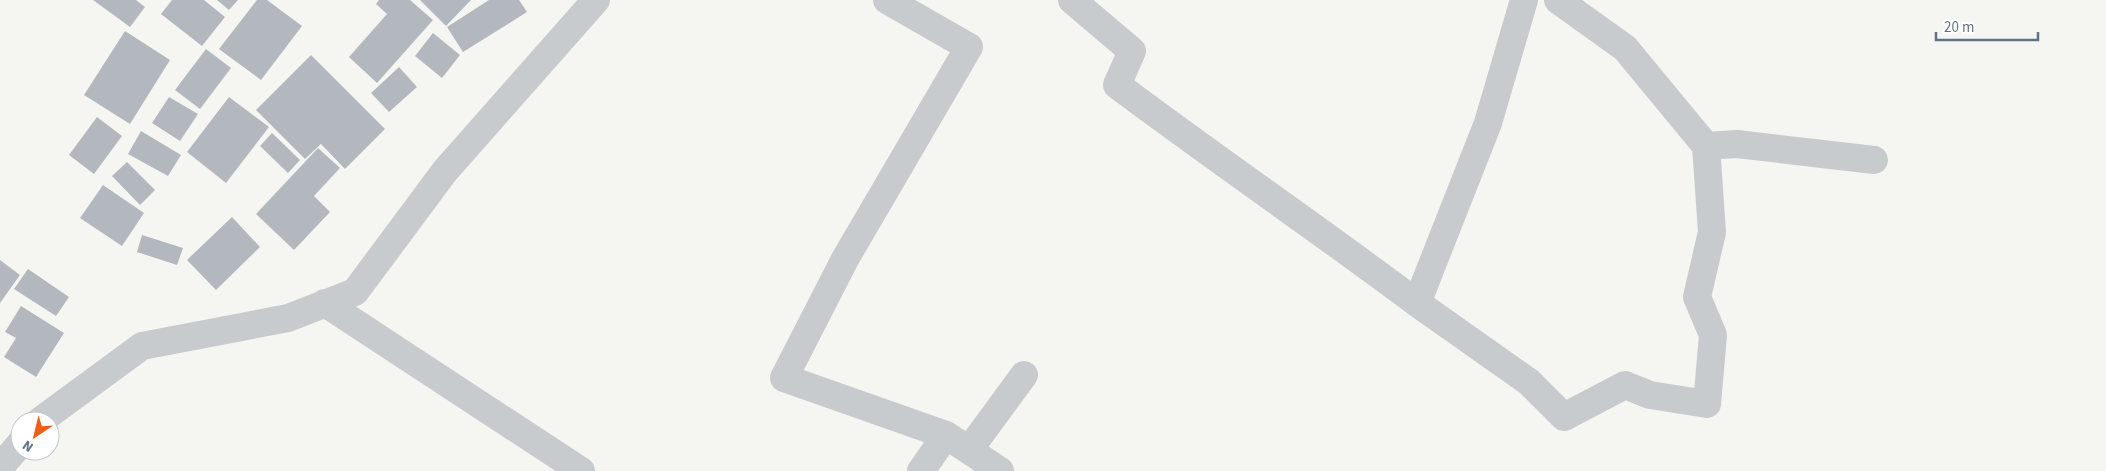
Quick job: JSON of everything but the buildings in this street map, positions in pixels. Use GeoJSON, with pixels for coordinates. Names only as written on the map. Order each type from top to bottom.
{"type":"FeatureCollection","features":[{"type":"Feature","properties":{"kind":"street"},"geometry":{"type":"LineString","coordinates":[[54,411],[142,346],[288,318],[355,292],[445,171],[596,0]]}},
{"type":"Feature","properties":{"kind":"street"},"geometry":{"type":"LineString","coordinates":[[887,0],[969,47],[845,259],[784,378],[946,435],[1000,471]]}},
{"type":"Feature","properties":{"kind":"street"},"geometry":{"type":"LineString","coordinates":[[1072,0],[1132,51],[1117,85],[1243,179],[1322,232],[1417,303],[1529,382],[1564,417],[1625,385],[1650,395],[1707,404],[1713,335],[1698,297],[1712,232],[1706,146],[1625,48],[1558,0]]}},
{"type":"Feature","properties":{"kind":"street"},"geometry":{"type":"LineString","coordinates":[[1417,303],[1488,123],[1524,0]]}},
{"type":"Feature","properties":{"kind":"street"},"geometry":{"type":"LineString","coordinates":[[1706,146],[1737,144],[1874,160]]}},
{"type":"Feature","properties":{"kind":"street"},"geometry":{"type":"LineString","coordinates":[[325,304],[581,471]]}},
{"type":"Feature","properties":{"kind":"street"},"geometry":{"type":"LineString","coordinates":[[969,450],[1024,375]]}},
{"type":"Feature","properties":{"kind":"street"},"geometry":{"type":"LineString","coordinates":[[921,471],[946,435]]}},
{"type":"Feature","properties":{"kind":"street"},"geometry":{"type":"LineString","coordinates":[[0,467],[10,456]]}}]}
